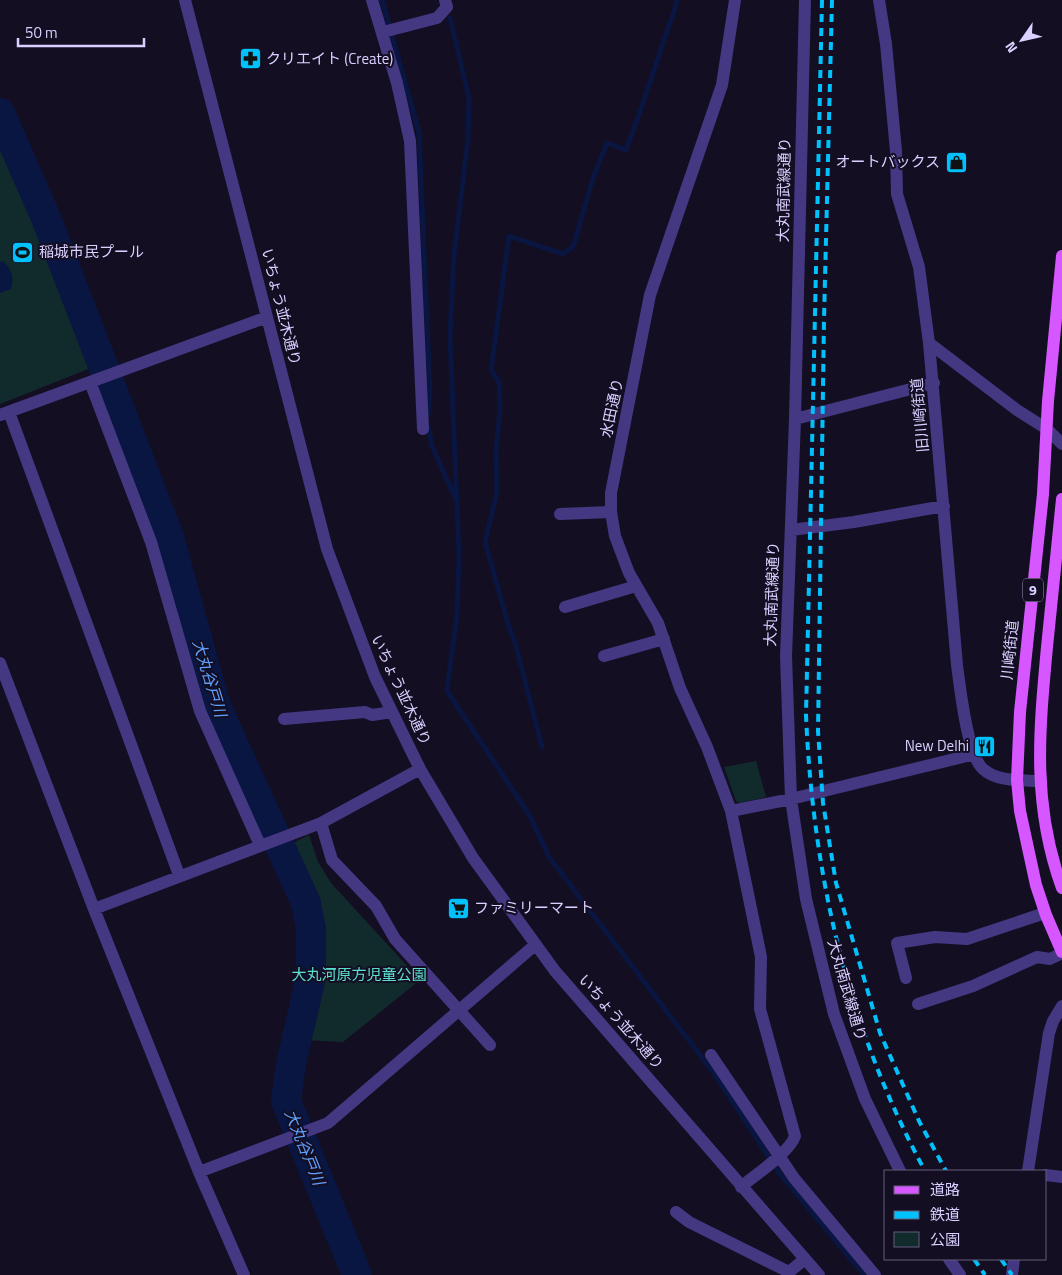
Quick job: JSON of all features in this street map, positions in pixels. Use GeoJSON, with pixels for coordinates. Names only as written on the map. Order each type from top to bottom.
{"type":"FeatureCollection","features":[{"type":"Feature","properties":{"kind":"main road","name":"川崎街道"},"geometry":{"type":"LineString","coordinates":[[1062,256],[1020,712],[1017,780],[1027,849],[1045,913],[1062,952]]}},
{"type":"Feature","properties":{"kind":"main road","name":"9"},"geometry":{"type":"LineString","coordinates":[[1062,500],[1040,721],[1039,781],[1048,842],[1062,888]]}},
{"type":"Feature","properties":{"kind":"street","name":"いちょう並木通り"},"geometry":{"type":"LineString","coordinates":[[185,0],[326,550],[358,637],[392,712],[420,768],[473,858],[535,945],[741,1187],[819,1275]]}},
{"type":"Feature","properties":{"kind":"street"},"geometry":{"type":"LineString","coordinates":[[372,0],[390,30],[410,142],[423,429]]}},
{"type":"Feature","properties":{"kind":"street"},"geometry":{"type":"LineString","coordinates":[[390,30],[437,18],[447,7],[445,0]]}},
{"type":"Feature","properties":{"kind":"street","name":"水田通り"},"geometry":{"type":"LineString","coordinates":[[735,0],[722,85],[650,295],[611,492],[611,512],[615,536],[636,586],[658,623],[680,688],[707,747],[730,811],[761,957],[760,1009],[795,1136],[793,1142],[778,1156]]}},
{"type":"Feature","properties":{"kind":"street","name":"大丸南武線通り"},"geometry":{"type":"LineString","coordinates":[[805,0],[795,419],[786,656],[791,799],[806,899],[834,1014],[865,1099],[900,1170]]}},
{"type":"Feature","properties":{"kind":"street","name":"旧川崎街道"},"geometry":{"type":"LineString","coordinates":[[879,0],[886,44],[896,151],[897,194],[919,267],[930,343],[957,665],[964,712],[975,754],[982,768],[995,776],[1039,781]]}},
{"type":"Feature","properties":{"kind":"street"},"geometry":{"type":"LineString","coordinates":[[179,875],[4,414],[267,317]]}},
{"type":"Feature","properties":{"kind":"street"},"geometry":{"type":"LineString","coordinates":[[930,343],[1017,410],[1047,429],[1062,444]]}},
{"type":"Feature","properties":{"kind":"street"},"geometry":{"type":"LineString","coordinates":[[93,380],[152,542],[200,711],[262,844]]}},
{"type":"Feature","properties":{"kind":"street"},"geometry":{"type":"LineString","coordinates":[[795,419],[934,383]]}},
{"type":"Feature","properties":{"kind":"street"},"geometry":{"type":"LineString","coordinates":[[791,530],[854,522],[944,506]]}},
{"type":"Feature","properties":{"kind":"street"},"geometry":{"type":"LineString","coordinates":[[560,514],[611,512]]}},
{"type":"Feature","properties":{"kind":"street"},"geometry":{"type":"LineString","coordinates":[[565,607],[636,586]]}},
{"type":"Feature","properties":{"kind":"street"},"geometry":{"type":"LineString","coordinates":[[604,656],[664,639]]}},
{"type":"Feature","properties":{"kind":"street"},"geometry":{"type":"LineString","coordinates":[[0,663],[94,909],[199,1172],[244,1275]]}},
{"type":"Feature","properties":{"kind":"street"},"geometry":{"type":"LineString","coordinates":[[284,719],[365,712],[372,715],[392,712]]}},
{"type":"Feature","properties":{"kind":"street"},"geometry":{"type":"LineString","coordinates":[[730,811],[791,799],[975,754]]}},
{"type":"Feature","properties":{"kind":"street"},"geometry":{"type":"LineString","coordinates":[[94,909],[321,822],[420,768]]}},
{"type":"Feature","properties":{"kind":"street"},"geometry":{"type":"LineString","coordinates":[[321,822],[332,860],[376,906],[395,939],[461,1010],[490,1045]]}},
{"type":"Feature","properties":{"kind":"street"},"geometry":{"type":"LineString","coordinates":[[906,978],[897,943],[935,937],[967,939],[1045,913]]}},
{"type":"Feature","properties":{"kind":"street"},"geometry":{"type":"LineString","coordinates":[[199,1172],[328,1123],[535,945]]}},
{"type":"Feature","properties":{"kind":"street"},"geometry":{"type":"LineString","coordinates":[[918,1004],[972,986],[1038,957],[1050,958],[1062,952]]}},
{"type":"Feature","properties":{"kind":"street"},"geometry":{"type":"LineString","coordinates":[[1028,1170],[1049,1033],[1053,1021],[1062,1006]]}},
{"type":"Feature","properties":{"kind":"street"},"geometry":{"type":"LineString","coordinates":[[711,1055],[794,1178],[875,1275]]}},
{"type":"Feature","properties":{"kind":"street"},"geometry":{"type":"LineString","coordinates":[[741,1187],[778,1156]]}},
{"type":"Feature","properties":{"kind":"street"},"geometry":{"type":"LineString","coordinates":[[1047,1174],[1062,1177]]}},
{"type":"Feature","properties":{"kind":"street"},"geometry":{"type":"LineString","coordinates":[[676,1212],[689,1222],[789,1272],[805,1259]]}},
{"type":"Feature","properties":{"kind":"street"},"geometry":{"type":"LineString","coordinates":[[950,1260],[960,1275]]}},
{"type":"Feature","properties":{"kind":"street"},"geometry":{"type":"LineString","coordinates":[[1012,1275],[1014,1260]]}},
{"type":"Feature","properties":{"kind":"green space","name":"稲城市民プール"},"geometry":{"type":"Polygon","coordinates":[[[0,136],[91,368],[0,404],[0,136]]]}},
{"type":"Feature","properties":{"kind":"green space"},"geometry":{"type":"Polygon","coordinates":[[[756,761],[766,797],[740,803],[736,801],[724,767],[756,761]]]}},
{"type":"Feature","properties":{"kind":"green space","name":"大丸河原方児童公園"},"geometry":{"type":"Polygon","coordinates":[[[309,835],[318,862],[331,883],[420,980],[343,1042],[303,1040],[311,1012],[315,987],[317,941],[307,896],[287,846],[309,835]]]}},
{"type":"Feature","properties":{"kind":"water"},"geometry":{"type":"Polygon","coordinates":[[[3,261],[10,271],[12,281],[11,289],[0,293],[0,262],[3,261]]]}},
{"type":"Feature","properties":{"kind":"waterway"},"geometry":{"type":"LineString","coordinates":[[382,0],[419,132],[430,394],[428,415]]}},
{"type":"Feature","properties":{"kind":"waterway"},"geometry":{"type":"LineString","coordinates":[[542,747],[516,646],[485,542],[497,492],[496,451],[500,410],[499,382],[491,370],[509,236],[563,254],[573,247],[593,178],[607,143],[626,150],[677,0]]}},
{"type":"Feature","properties":{"kind":"waterway"},"geometry":{"type":"LineString","coordinates":[[450,18],[469,98],[468,139],[454,254],[450,336],[459,556],[457,614],[447,691],[530,816],[549,857],[713,1072],[780,1174],[864,1275]]}},
{"type":"Feature","properties":{"kind":"waterway","name":"大丸谷戸川"},"geometry":{"type":"LineString","coordinates":[[0,113],[46,218],[169,537],[215,704],[306,903],[311,929],[311,977],[291,1064],[286,1101],[357,1275]]}},
{"type":"Feature","properties":{"kind":"waterway"},"geometry":{"type":"LineString","coordinates":[[428,426],[432,446],[457,502]]}},
{"type":"Feature","properties":{"kind":"railway"},"geometry":{"type":"LineString","coordinates":[[822,0],[806,715],[810,775],[826,893],[855,1007],[898,1117],[924,1170]]}},
{"type":"Feature","properties":{"kind":"railway"},"geometry":{"type":"LineString","coordinates":[[832,0],[824,319],[818,731],[823,803],[836,883],[880,1033],[919,1121],[945,1170]]}},
{"type":"Feature","properties":{"kind":"railway"},"geometry":{"type":"LineString","coordinates":[[975,1260],[985,1275]]}},
{"type":"Feature","properties":{"kind":"railway"},"geometry":{"type":"LineString","coordinates":[[1002,1260],[1012,1275]]}},
{"type":"Feature","properties":{"kind":"place","name":"クリエイト (Create)"},"geometry":{"type":"Point","coordinates":[250,59]}},
{"type":"Feature","properties":{"kind":"place","name":"オートバックス"},"geometry":{"type":"Point","coordinates":[956,162]}},
{"type":"Feature","properties":{"kind":"place","name":"稲城市民プール"},"geometry":{"type":"Point","coordinates":[23,252]}},
{"type":"Feature","properties":{"kind":"place","name":"New Delhi"},"geometry":{"type":"Point","coordinates":[985,746]}},
{"type":"Feature","properties":{"kind":"place","name":"ファミリーマート"},"geometry":{"type":"Point","coordinates":[458,908]}}]}
